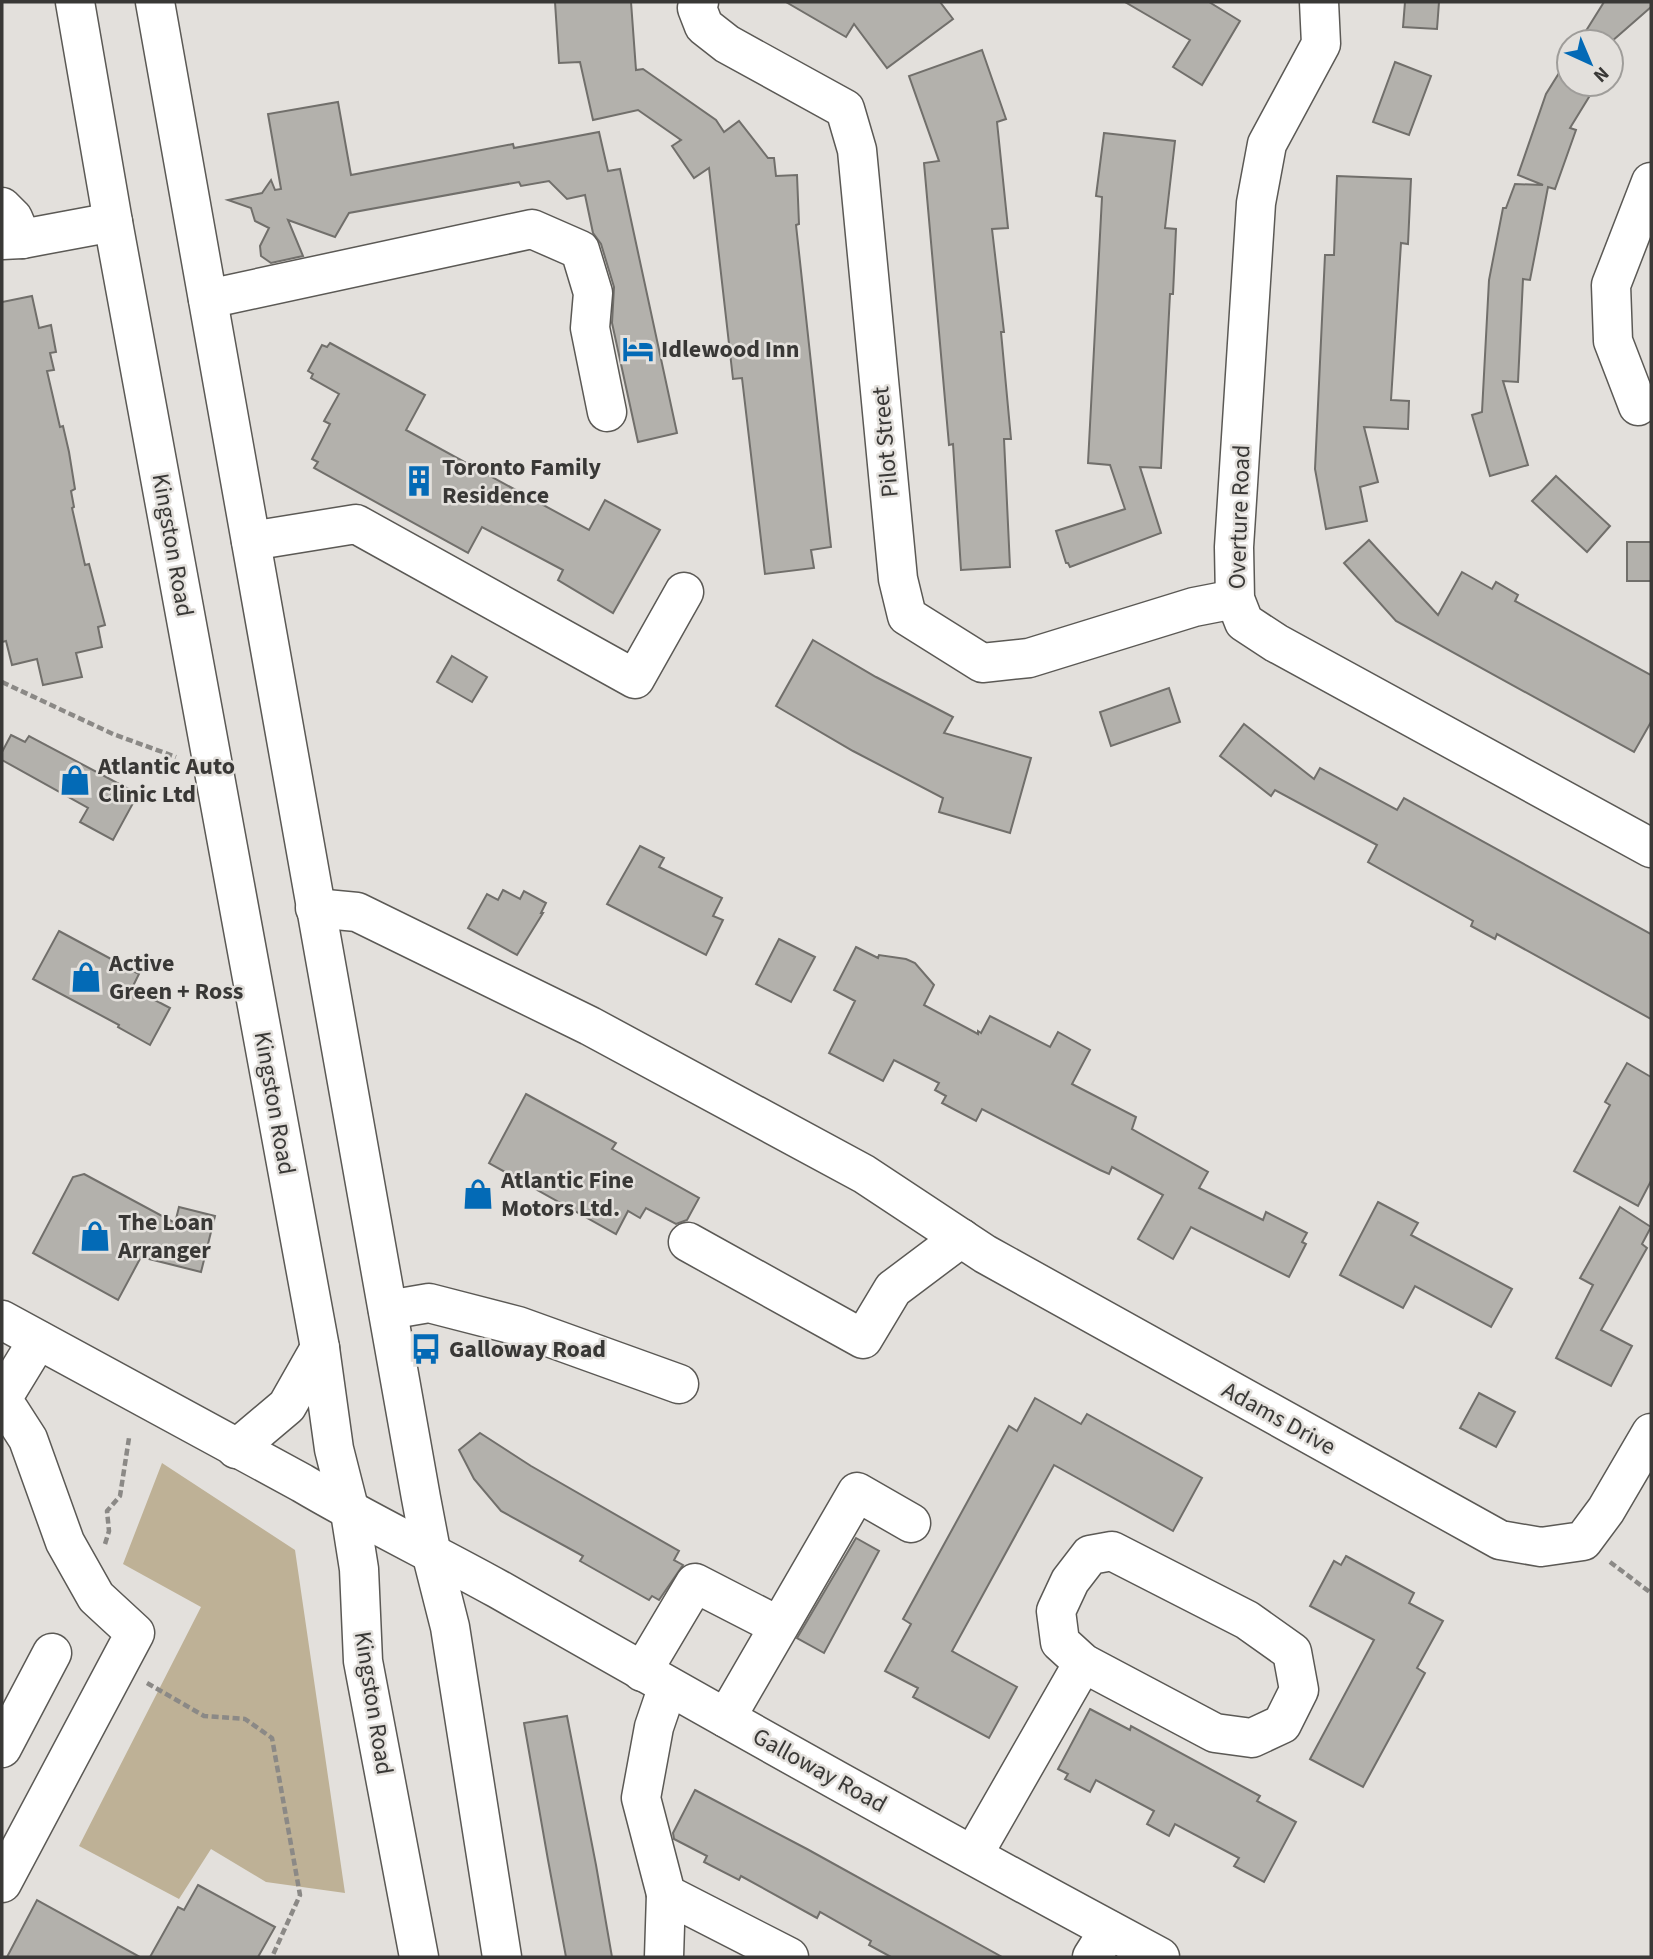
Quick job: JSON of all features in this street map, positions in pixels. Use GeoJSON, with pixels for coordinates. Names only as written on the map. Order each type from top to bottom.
{"type":"FeatureCollection","features":[{"type":"Feature","properties":{"kind":"street","name":"Kingston Road"},"geometry":{"type":"LineString","coordinates":[[75,2],[320,1348],[334,1449],[349,1512],[359,1569],[363,1661],[419,1957]]}},
{"type":"Feature","properties":{"kind":"street"},"geometry":{"type":"LineString","coordinates":[[155,2],[432,1556],[450,1628],[502,1957]]}},
{"type":"Feature","properties":{"kind":"street","name":"Pilot Street"},"geometry":{"type":"LineString","coordinates":[[699,2],[697,8],[704,26],[727,44],[845,109],[857,150],[898,579],[907,616],[982,663],[1029,658],[1194,607],[1235,599]]}},
{"type":"Feature","properties":{"kind":"street","name":"Overture Road"},"geometry":{"type":"LineString","coordinates":[[1319,2],[1321,44],[1267,144],[1256,203],[1234,547],[1235,599],[1244,622],[1651,848]]}},
{"type":"Feature","properties":{"kind":"street"},"geometry":{"type":"LineString","coordinates":[[1638,406],[1612,341],[1611,285],[1651,182]]}},
{"type":"Feature","properties":{"kind":"street"},"geometry":{"type":"LineString","coordinates":[[2,207],[13,218],[12,239],[113,222]]}},
{"type":"Feature","properties":{"kind":"street"},"geometry":{"type":"LineString","coordinates":[[208,299],[532,229],[580,250],[593,293],[590,328],[607,412]]}},
{"type":"Feature","properties":{"kind":"street"},"geometry":{"type":"LineString","coordinates":[[251,541],[356,524],[635,680],[684,593]]}},
{"type":"Feature","properties":{"kind":"street","name":"Adams Drive"},"geometry":{"type":"LineString","coordinates":[[315,908],[357,912],[590,1026],[864,1174],[973,1246],[1500,1540],[1541,1547],[1584,1541]]}},
{"type":"Feature","properties":{"kind":"street"},"geometry":{"type":"LineString","coordinates":[[688,1242],[863,1339],[893,1289],[973,1246]]}},
{"type":"Feature","properties":{"kind":"street"},"geometry":{"type":"LineString","coordinates":[[388,1310],[429,1303],[518,1326],[679,1384]]}},
{"type":"Feature","properties":{"kind":"street","name":"Galloway Road"},"geometry":{"type":"LineString","coordinates":[[2,1320],[349,1512],[478,1578],[973,1855],[1100,1943],[1160,1957]]}},
{"type":"Feature","properties":{"kind":"street"},"geometry":{"type":"LineString","coordinates":[[2,1399],[38,1340]]}},
{"type":"Feature","properties":{"kind":"street"},"geometry":{"type":"LineString","coordinates":[[236,1449],[287,1406],[320,1348]]}},
{"type":"Feature","properties":{"kind":"street"},"geometry":{"type":"LineString","coordinates":[[2,1405],[10,1411],[28,1439],[65,1542],[96,1597],[135,1633],[2,1883]]}},
{"type":"Feature","properties":{"kind":"street"},"geometry":{"type":"LineString","coordinates":[[1584,1541],[1606,1510],[1651,1433]]}},
{"type":"Feature","properties":{"kind":"street"},"geometry":{"type":"LineString","coordinates":[[726,1718],[857,1493],[911,1523]]}},
{"type":"Feature","properties":{"kind":"street"},"geometry":{"type":"LineString","coordinates":[[1112,1551],[1247,1620],[1292,1652],[1299,1690],[1282,1724],[1252,1738],[1215,1733],[1083,1663],[1060,1642],[1056,1611],[1070,1581],[1090,1555],[1112,1551]]}},
{"type":"Feature","properties":{"kind":"street"},"geometry":{"type":"LineString","coordinates":[[664,1957],[666,1894],[641,1798],[654,1727],[655,1679],[695,1583],[769,1621]]}},
{"type":"Feature","properties":{"kind":"street"},"geometry":{"type":"LineString","coordinates":[[2,1748],[52,1653]]}},
{"type":"Feature","properties":{"kind":"street"},"geometry":{"type":"LineString","coordinates":[[973,1855],[1083,1663]]}},
{"type":"Feature","properties":{"kind":"street"},"geometry":{"type":"LineString","coordinates":[[666,1894],[789,1957]]}},
{"type":"Feature","properties":{"kind":"path"},"geometry":{"type":"LineString","coordinates":[[2,682],[113,734],[184,759]]}},
{"type":"Feature","properties":{"kind":"path"},"geometry":{"type":"LineString","coordinates":[[96,1597],[105,1581],[102,1553],[109,1531],[107,1511],[120,1496],[129,1438]]}},
{"type":"Feature","properties":{"kind":"path"},"geometry":{"type":"LineString","coordinates":[[1584,1541],[1651,1593]]}},
{"type":"Feature","properties":{"kind":"path"},"geometry":{"type":"LineString","coordinates":[[118,1666],[204,1716],[245,1720],[272,1738],[300,1895],[272,1957]]}},
{"type":"Feature","properties":{"kind":"shaded area"},"geometry":{"type":"Polygon","coordinates":[[[162,1463],[295,1550],[345,1893],[266,1882],[211,1849],[179,1899],[79,1846],[201,1607],[123,1564],[162,1463]]]}},
{"type":"Feature","properties":{"kind":"building"},"geometry":{"type":"Polygon","coordinates":[[[555,2],[631,2],[636,70],[643,69],[716,120],[724,132],[739,121],[768,158],[774,158],[776,176],[797,175],[799,224],[796,225],[831,547],[811,550],[814,568],[765,574],[742,378],[733,379],[709,168],[694,178],[672,146],[681,140],[638,110],[593,120],[580,62],[559,63],[555,2]]]}},
{"type":"Feature","properties":{"kind":"building"},"geometry":{"type":"Polygon","coordinates":[[[786,2],[940,2],[953,19],[887,68],[854,24],[846,37],[786,2]]]}},
{"type":"Feature","properties":{"kind":"building"},"geometry":{"type":"Polygon","coordinates":[[[1125,2],[1209,2],[1240,21],[1202,85],[1173,67],[1190,40],[1125,2]]]}},
{"type":"Feature","properties":{"kind":"building"},"geometry":{"type":"Polygon","coordinates":[[[1405,2],[1439,2],[1437,29],[1403,27],[1405,2]]]}},
{"type":"Feature","properties":{"kind":"building"},"geometry":{"type":"Polygon","coordinates":[[[1604,2],[1651,2],[1651,7],[1625,30],[1588,28],[1604,2]]]}},
{"type":"Feature","properties":{"kind":"building"},"geometry":{"type":"Polygon","coordinates":[[[982,50],[1006,119],[997,122],[1008,228],[992,229],[1004,332],[1001,332],[1011,439],[1004,439],[1010,567],[961,570],[953,444],[949,445],[924,163],[939,161],[909,76],[982,50]]]}},
{"type":"Feature","properties":{"kind":"building"},"geometry":{"type":"Polygon","coordinates":[[[1395,62],[1431,76],[1409,135],[1373,122],[1395,62]]]}},
{"type":"Feature","properties":{"kind":"building"},"geometry":{"type":"Polygon","coordinates":[[[1555,80],[1555,98],[1588,98],[1570,128],[1576,130],[1555,189],[1548,187],[1530,280],[1523,279],[1518,382],[1503,381],[1528,465],[1490,476],[1472,415],[1482,412],[1489,280],[1503,208],[1506,208],[1515,184],[1543,185],[1518,175],[1546,94],[1555,80]]]}},
{"type":"Feature","properties":{"kind":"building","name":"Idlewood Inn"},"geometry":{"type":"Polygon","coordinates":[[[338,102],[351,175],[513,144],[514,148],[599,132],[608,171],[620,169],[677,433],[638,442],[612,323],[614,287],[601,244],[593,233],[585,195],[567,199],[549,181],[521,186],[519,182],[349,213],[335,237],[288,220],[303,256],[271,263],[261,256],[260,246],[269,228],[255,221],[251,208],[228,200],[262,193],[271,180],[275,190],[281,189],[268,114],[338,102]]]}},
{"type":"Feature","properties":{"kind":"building"},"geometry":{"type":"Polygon","coordinates":[[[1104,133],[1175,141],[1165,228],[1176,229],[1161,468],[1140,467],[1161,533],[1070,567],[1066,563],[1056,531],[1125,509],[1110,465],[1088,463],[1102,197],[1096,196],[1104,133]]]}},
{"type":"Feature","properties":{"kind":"building"},"geometry":{"type":"Polygon","coordinates":[[[1337,176],[1411,179],[1408,244],[1401,243],[1391,400],[1409,401],[1408,429],[1364,427],[1378,482],[1360,487],[1367,521],[1326,529],[1315,469],[1325,255],[1334,255],[1337,176]]]}},
{"type":"Feature","properties":{"kind":"building"},"geometry":{"type":"Polygon","coordinates":[[[32,296],[39,328],[51,325],[56,352],[50,353],[54,370],[47,371],[60,427],[63,426],[69,452],[75,489],[71,491],[72,508],[85,565],[89,564],[105,625],[98,627],[102,647],[76,653],[82,677],[43,685],[37,659],[12,665],[6,641],[2,642],[2,302],[32,296]]]}},
{"type":"Feature","properties":{"kind":"building","name":"Toronto Family Residence"},"geometry":{"type":"Polygon","coordinates":[[[330,343],[425,395],[406,430],[589,530],[605,500],[660,530],[613,613],[558,580],[563,570],[482,527],[468,553],[314,468],[318,462],[312,459],[330,424],[324,421],[339,394],[311,378],[313,374],[308,371],[322,345],[327,347],[330,343]]]}},
{"type":"Feature","properties":{"kind":"building"},"geometry":{"type":"Polygon","coordinates":[[[1556,476],[1610,526],[1587,552],[1532,501],[1556,476]]]}},
{"type":"Feature","properties":{"kind":"building"},"geometry":{"type":"Polygon","coordinates":[[[1369,540],[1438,615],[1462,572],[1492,589],[1496,582],[1518,595],[1515,601],[1651,675],[1651,722],[1634,752],[1396,621],[1344,563],[1369,540]]]}},
{"type":"Feature","properties":{"kind":"building"},"geometry":{"type":"Polygon","coordinates":[[[1627,542],[1651,542],[1651,581],[1627,581],[1627,542]]]}},
{"type":"Feature","properties":{"kind":"building"},"geometry":{"type":"Polygon","coordinates":[[[813,640],[953,717],[944,733],[1031,758],[1010,833],[939,812],[943,798],[853,751],[776,706],[813,640]]]}},
{"type":"Feature","properties":{"kind":"building"},"geometry":{"type":"Polygon","coordinates":[[[452,656],[487,677],[472,702],[437,682],[452,656]]]}},
{"type":"Feature","properties":{"kind":"building"},"geometry":{"type":"Polygon","coordinates":[[[1169,688],[1180,722],[1111,746],[1100,712],[1169,688]]]}},
{"type":"Feature","properties":{"kind":"building"},"geometry":{"type":"Polygon","coordinates":[[[1244,724],[1314,779],[1320,768],[1397,810],[1404,798],[1651,934],[1651,1019],[1497,934],[1495,939],[1471,926],[1473,921],[1368,862],[1377,845],[1275,790],[1271,796],[1220,756],[1244,724]]]}},
{"type":"Feature","properties":{"kind":"building","name":"Atlantic Auto Clinic Ltd"},"geometry":{"type":"Polygon","coordinates":[[[11,735],[25,742],[29,736],[138,794],[113,840],[80,822],[88,808],[2,760],[2,752],[11,735]]]}},
{"type":"Feature","properties":{"kind":"building"},"geometry":{"type":"Polygon","coordinates":[[[640,846],[664,858],[659,867],[722,898],[713,916],[723,920],[706,955],[607,904],[640,846]]]}},
{"type":"Feature","properties":{"kind":"building"},"geometry":{"type":"Polygon","coordinates":[[[503,890],[520,899],[524,891],[546,903],[543,913],[517,955],[468,928],[487,894],[498,900],[503,890]]]}},
{"type":"Feature","properties":{"kind":"building","name":"Active Green + Ross"},"geometry":{"type":"Polygon","coordinates":[[[59,931],[139,974],[132,988],[170,1008],[150,1045],[118,1027],[119,1025],[33,979],[59,931]]]}},
{"type":"Feature","properties":{"kind":"building"},"geometry":{"type":"Polygon","coordinates":[[[779,939],[815,957],[791,1002],[756,984],[779,939]]]}},
{"type":"Feature","properties":{"kind":"building"},"geometry":{"type":"Polygon","coordinates":[[[856,947],[878,958],[879,955],[915,963],[934,985],[924,1005],[978,1034],[990,1016],[1050,1047],[1058,1032],[1090,1050],[1072,1084],[1136,1117],[1132,1129],[1208,1172],[1199,1188],[1263,1220],[1266,1212],[1307,1233],[1302,1242],[1306,1244],[1289,1277],[1191,1227],[1173,1259],[1138,1239],[1163,1195],[1112,1167],[1109,1174],[1100,1170],[982,1109],[976,1121],[942,1103],[946,1096],[935,1090],[939,1083],[894,1060],[883,1081],[829,1053],[855,1001],[834,990],[856,947]]]}},
{"type":"Feature","properties":{"kind":"building"},"geometry":{"type":"Polygon","coordinates":[[[1627,1063],[1651,1077],[1651,1181],[1638,1206],[1574,1171],[1610,1105],[1605,1102],[1627,1063]]]}},
{"type":"Feature","properties":{"kind":"building"},"geometry":{"type":"Polygon","coordinates":[[[526,1094],[616,1143],[612,1149],[699,1198],[687,1220],[676,1224],[646,1208],[640,1218],[628,1211],[616,1234],[489,1163],[526,1094]]]}},
{"type":"Feature","properties":{"kind":"building","name":"The Loan Arranger"},"geometry":{"type":"Polygon","coordinates":[[[84,1174],[175,1223],[179,1207],[215,1216],[201,1272],[141,1257],[118,1300],[33,1253],[73,1177],[84,1174]]]}},
{"type":"Feature","properties":{"kind":"building"},"geometry":{"type":"Polygon","coordinates":[[[1378,1202],[1418,1223],[1411,1235],[1512,1289],[1491,1327],[1415,1286],[1403,1308],[1340,1275],[1378,1202]]]}},
{"type":"Feature","properties":{"kind":"building"},"geometry":{"type":"Polygon","coordinates":[[[1620,1207],[1651,1227],[1642,1244],[1647,1248],[1601,1330],[1632,1346],[1611,1386],[1556,1358],[1593,1285],[1580,1278],[1620,1207]]]}},
{"type":"Feature","properties":{"kind":"building"},"geometry":{"type":"Polygon","coordinates":[[[1479,1393],[1515,1412],[1496,1447],[1460,1428],[1479,1393]]]}},
{"type":"Feature","properties":{"kind":"building"},"geometry":{"type":"Polygon","coordinates":[[[1035,1398],[1081,1424],[1087,1414],[1202,1478],[1173,1531],[1054,1465],[952,1651],[1017,1687],[989,1738],[913,1697],[918,1688],[885,1671],[911,1624],[903,1619],[1009,1426],[1017,1431],[1035,1398]]]}},
{"type":"Feature","properties":{"kind":"building"},"geometry":{"type":"Polygon","coordinates":[[[480,1433],[531,1466],[679,1551],[674,1560],[683,1565],[659,1600],[652,1596],[649,1600],[580,1561],[583,1556],[501,1511],[474,1479],[459,1450],[480,1433]]]}},
{"type":"Feature","properties":{"kind":"building"},"geometry":{"type":"Polygon","coordinates":[[[856,1538],[879,1551],[824,1653],[797,1638],[856,1538]]]}},
{"type":"Feature","properties":{"kind":"building"},"geometry":{"type":"Polygon","coordinates":[[[1346,1556],[1414,1593],[1409,1603],[1443,1621],[1417,1668],[1425,1673],[1363,1787],[1310,1759],[1374,1640],[1310,1606],[1334,1561],[1341,1565],[1346,1556]]]}},
{"type":"Feature","properties":{"kind":"building"},"geometry":{"type":"Polygon","coordinates":[[[1090,1709],[1130,1730],[1131,1726],[1260,1796],[1257,1801],[1296,1822],[1264,1882],[1234,1866],[1239,1858],[1175,1824],[1169,1836],[1147,1824],[1154,1811],[1096,1780],[1090,1792],[1065,1779],[1068,1774],[1058,1769],[1090,1709]]]}},
{"type":"Feature","properties":{"kind":"building"},"geometry":{"type":"Polygon","coordinates":[[[567,1716],[612,1957],[566,1957],[524,1723],[567,1716]]]}},
{"type":"Feature","properties":{"kind":"building"},"geometry":{"type":"Polygon","coordinates":[[[695,1790],[1002,1957],[891,1957],[869,1945],[871,1941],[820,1912],[817,1918],[741,1876],[739,1880],[704,1862],[707,1856],[674,1839],[673,1833],[695,1790]]]}},
{"type":"Feature","properties":{"kind":"building"},"geometry":{"type":"Polygon","coordinates":[[[198,1885],[275,1927],[258,1957],[150,1957],[178,1907],[184,1910],[198,1885]]]}},
{"type":"Feature","properties":{"kind":"building"},"geometry":{"type":"Polygon","coordinates":[[[37,1900],[140,1957],[7,1957],[37,1900]]]}},
{"type":"Feature","properties":{"kind":"place","name":"Idlewood Inn"},"geometry":{"type":"Point","coordinates":[638,349]}},
{"type":"Feature","properties":{"kind":"place","name":"Toronto Family Residence"},"geometry":{"type":"Point","coordinates":[419,481]}},
{"type":"Feature","properties":{"kind":"place","name":"Atlantic Auto Clinic Ltd"},"geometry":{"type":"Point","coordinates":[75,780]}},
{"type":"Feature","properties":{"kind":"place","name":"Active Green + Ross"},"geometry":{"type":"Point","coordinates":[86,977]}},
{"type":"Feature","properties":{"kind":"place","name":"Atlantic Fine Motors Ltd."},"geometry":{"type":"Point","coordinates":[478,1194]}},
{"type":"Feature","properties":{"kind":"place","name":"The Loan Arranger"},"geometry":{"type":"Point","coordinates":[95,1236]}},
{"type":"Feature","properties":{"kind":"place","name":"Galloway Road"},"geometry":{"type":"Point","coordinates":[426,1349]}}]}
